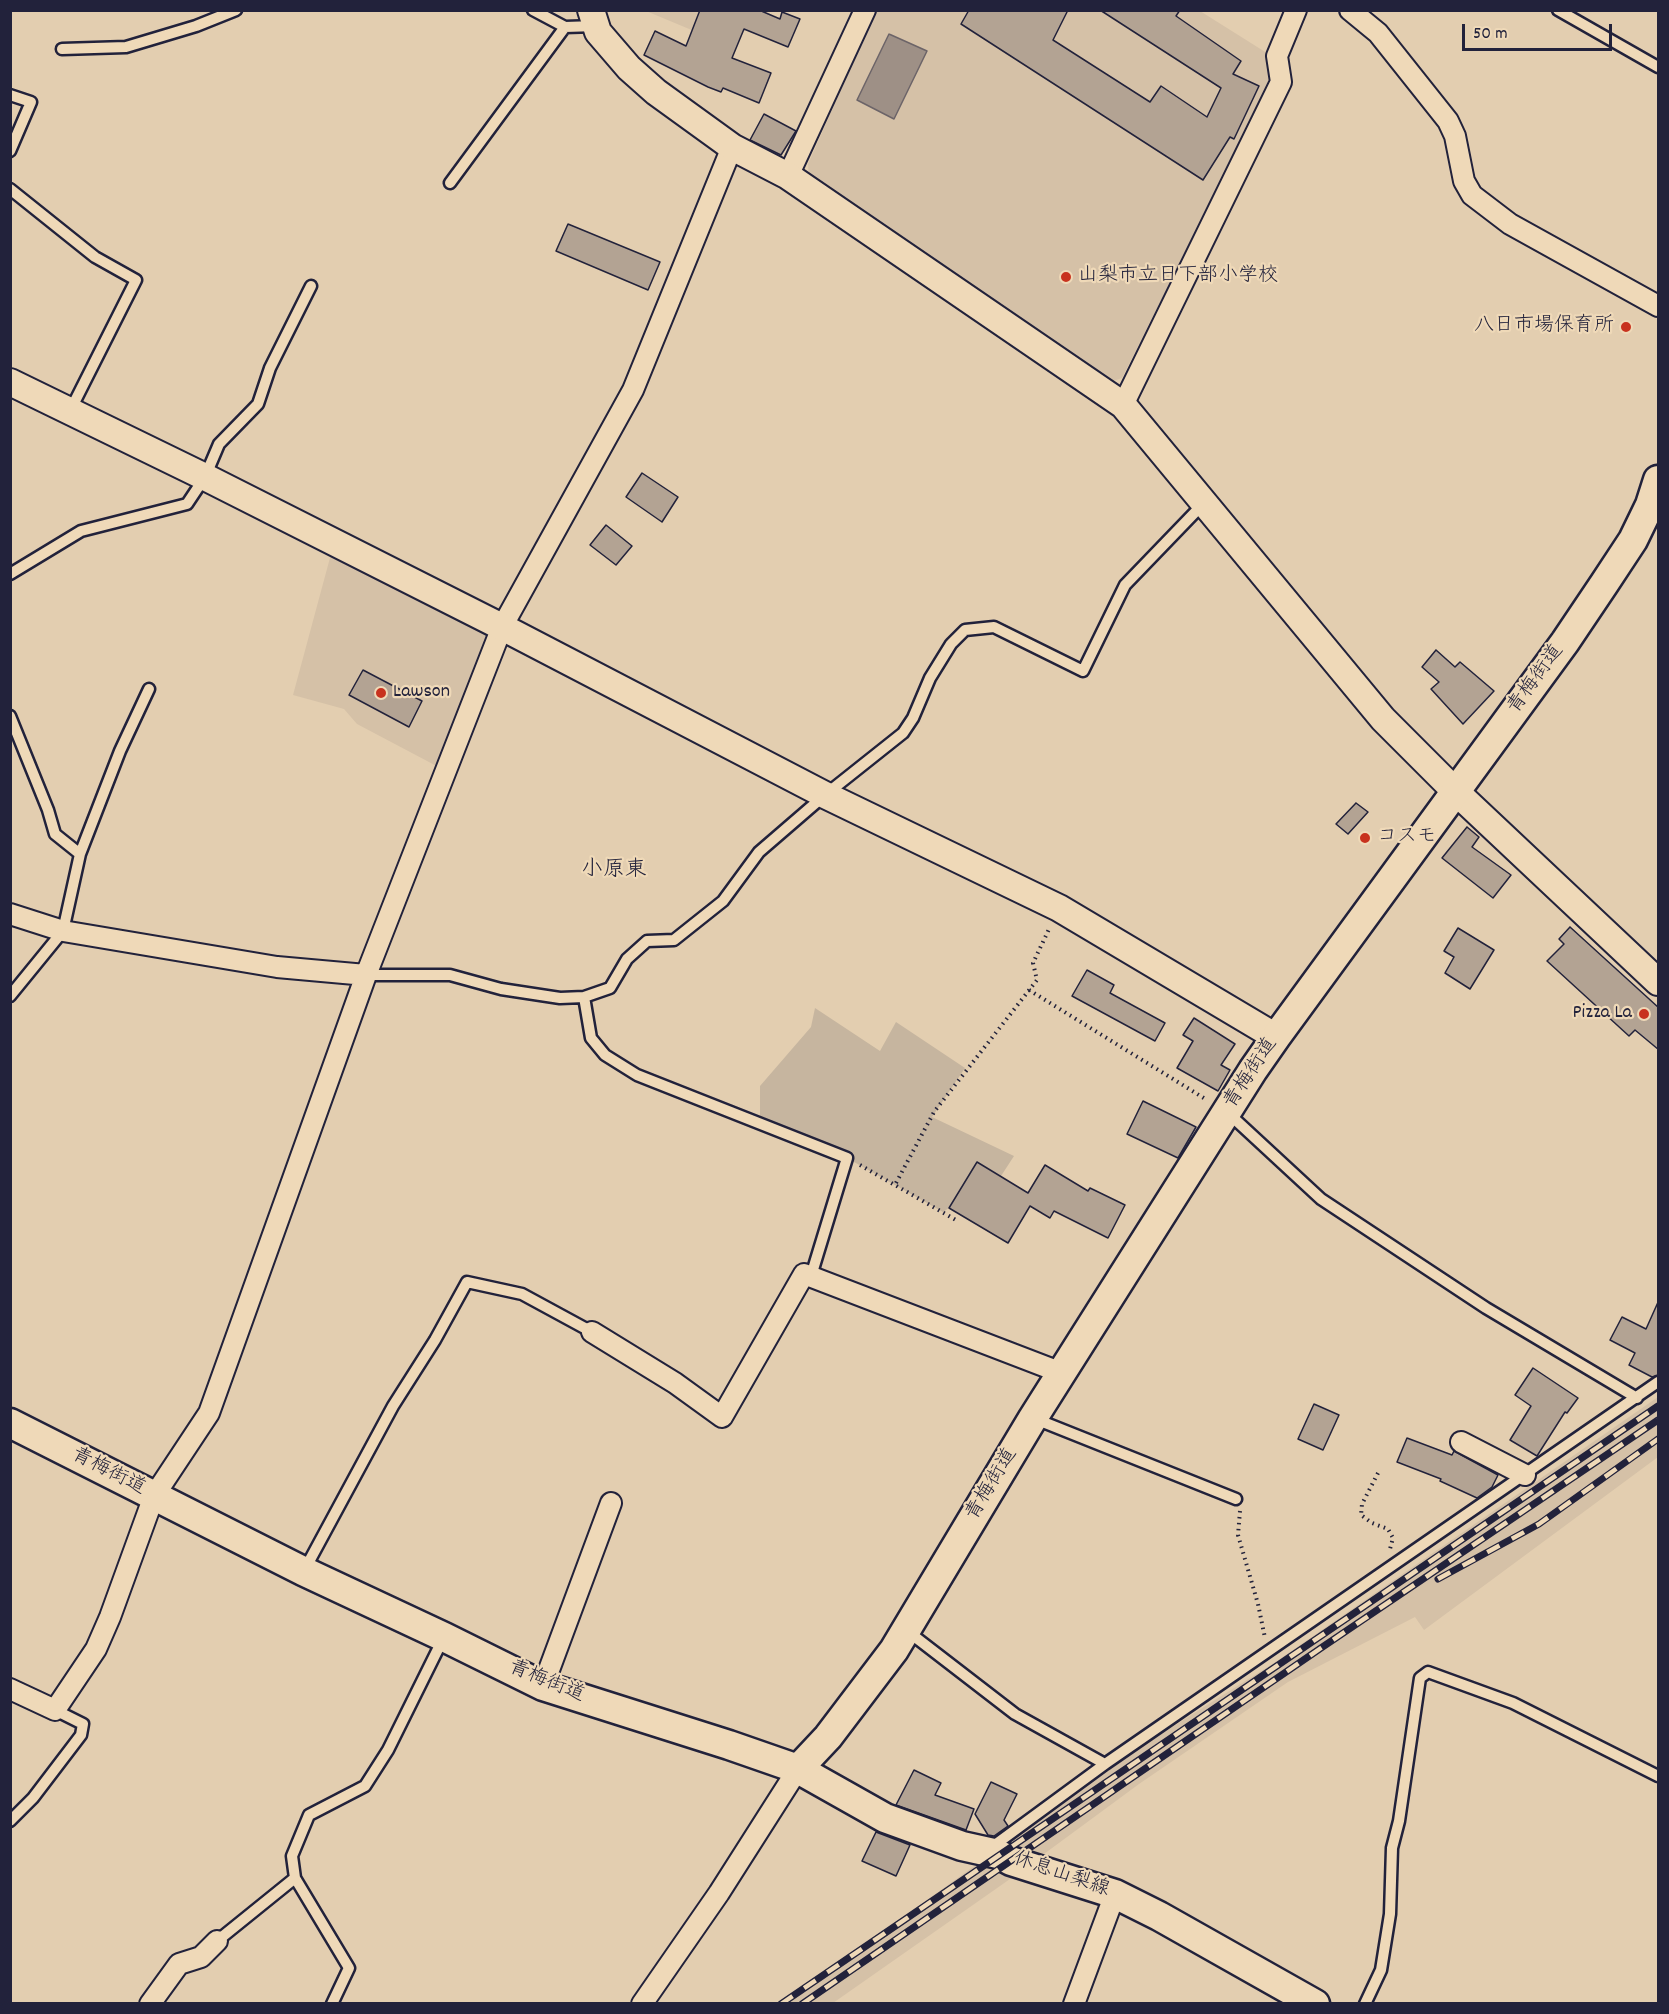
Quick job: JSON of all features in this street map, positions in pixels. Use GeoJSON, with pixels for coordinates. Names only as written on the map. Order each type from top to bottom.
{"type":"FeatureCollection","features":[{"type":"Feature","properties":{"kind":"main road","name":"青梅街道"},"geometry":{"type":"LineString","coordinates":[[10,1423],[303,1571],[543,1686],[798,1768],[828,1737],[894,1650],[1033,1418],[1276,1037],[1605,584],[1633,540],[1656,497]]}},
{"type":"Feature","properties":{"kind":"main road","name":"休息山梨線"},"geometry":{"type":"LineString","coordinates":[[798,1768],[885,1818],[962,1846],[1115,1894],[1160,1916],[1315,2004]]}},
{"type":"Feature","properties":{"kind":"street"},"geometry":{"type":"LineString","coordinates":[[788,176],[865,10]]}},
{"type":"Feature","properties":{"kind":"street"},"geometry":{"type":"LineString","coordinates":[[1124,405],[1281,82],[1277,56],[1296,10]]}},
{"type":"Feature","properties":{"kind":"street"},"geometry":{"type":"LineString","coordinates":[[1350,10],[1378,33],[1448,121],[1455,136],[1464,181],[1472,195],[1510,224],[1659,306]]}},
{"type":"Feature","properties":{"kind":"street"},"geometry":{"type":"LineString","coordinates":[[594,18],[598,32],[629,68],[656,92],[732,147],[788,176],[1124,405],[1383,719],[1455,791],[1659,982]]}},
{"type":"Feature","properties":{"kind":"street"},"geometry":{"type":"LineString","coordinates":[[10,1689],[55,1710],[96,1649],[154,1496],[209,1413],[366,975],[502,627],[633,390],[732,147]]}},
{"type":"Feature","properties":{"kind":"street"},"geometry":{"type":"LineString","coordinates":[[10,382],[205,477],[502,627],[825,795],[1059,908],[1276,1037]]}},
{"type":"Feature","properties":{"kind":"street"},"geometry":{"type":"LineString","coordinates":[[10,914],[63,931],[277,967],[366,975]]}},
{"type":"Feature","properties":{"kind":"street"},"geometry":{"type":"LineString","coordinates":[[592,1332],[675,1383],[722,1417],[804,1274],[1062,1373]]}},
{"type":"Feature","properties":{"kind":"street"},"geometry":{"type":"LineString","coordinates":[[1461,1442],[1525,1475]]}},
{"type":"Feature","properties":{"kind":"street"},"geometry":{"type":"LineString","coordinates":[[543,1686],[611,1503]]}},
{"type":"Feature","properties":{"kind":"street"},"geometry":{"type":"LineString","coordinates":[[642,2004],[719,1893],[798,1768]]}},
{"type":"Feature","properties":{"kind":"street"},"geometry":{"type":"LineString","coordinates":[[1074,2004],[1115,1894]]}},
{"type":"Feature","properties":{"kind":"street"},"geometry":{"type":"LineString","coordinates":[[150,2004],[179,1964],[201,1957],[217,1941]]}},
{"type":"Feature","properties":{"kind":"lane"},"geometry":{"type":"LineString","coordinates":[[62,49],[126,47],[196,26],[236,10]]}},
{"type":"Feature","properties":{"kind":"lane"},"geometry":{"type":"LineString","coordinates":[[533,10],[565,27]]}},
{"type":"Feature","properties":{"kind":"lane"},"geometry":{"type":"LineString","coordinates":[[1558,10],[1659,67]]}},
{"type":"Feature","properties":{"kind":"lane"},"geometry":{"type":"LineString","coordinates":[[450,183],[565,27],[594,18]]}},
{"type":"Feature","properties":{"kind":"lane"},"geometry":{"type":"LineString","coordinates":[[10,95],[30,102],[10,151]]}},
{"type":"Feature","properties":{"kind":"lane"},"geometry":{"type":"LineString","coordinates":[[10,189],[95,257],[136,280],[70,411]]}},
{"type":"Feature","properties":{"kind":"lane"},"geometry":{"type":"LineString","coordinates":[[10,574],[81,531],[187,504],[205,477],[219,444],[258,404],[270,368],[311,286]]}},
{"type":"Feature","properties":{"kind":"lane"},"geometry":{"type":"LineString","coordinates":[[366,975],[450,975],[501,989],[560,998],[584,997],[610,988],[627,959],[647,941],[674,940],[723,901],[759,852],[825,795],[903,733],[913,718],[930,678],[951,644],[965,630],[994,627],[1083,671],[1125,585],[1204,503]]}},
{"type":"Feature","properties":{"kind":"lane"},"geometry":{"type":"LineString","coordinates":[[10,996],[63,931],[80,854],[120,751],[149,689]]}},
{"type":"Feature","properties":{"kind":"lane"},"geometry":{"type":"LineString","coordinates":[[10,716],[48,810],[55,834],[80,854]]}},
{"type":"Feature","properties":{"kind":"lane"},"geometry":{"type":"LineString","coordinates":[[584,997],[591,1038],[605,1055],[637,1075],[846,1158],[811,1276]]}},
{"type":"Feature","properties":{"kind":"lane"},"geometry":{"type":"LineString","coordinates":[[1227,1112],[1321,1199],[1486,1308],[1637,1398]]}},
{"type":"Feature","properties":{"kind":"lane"},"geometry":{"type":"LineString","coordinates":[[303,1571],[393,1406],[435,1340],[467,1282],[522,1294],[592,1332]]}},
{"type":"Feature","properties":{"kind":"lane"},"geometry":{"type":"LineString","coordinates":[[987,1852],[1105,1764],[1659,1382]]}},
{"type":"Feature","properties":{"kind":"lane"},"geometry":{"type":"LineString","coordinates":[[1033,1418],[1236,1499]]}},
{"type":"Feature","properties":{"kind":"lane"},"geometry":{"type":"LineString","coordinates":[[906,1630],[1015,1714],[1105,1764]]}},
{"type":"Feature","properties":{"kind":"lane"},"geometry":{"type":"LineString","coordinates":[[332,2004],[349,1968],[295,1878],[292,1856],[309,1815],[365,1786],[388,1749],[444,1637]]}},
{"type":"Feature","properties":{"kind":"lane"},"geometry":{"type":"LineString","coordinates":[[1365,2004],[1381,1970],[1390,1914],[1392,1848],[1399,1821],[1420,1678],[1428,1672],[1513,1703],[1659,1776]]}},
{"type":"Feature","properties":{"kind":"lane"},"geometry":{"type":"LineString","coordinates":[[10,1821],[33,1798],[81,1736],[82,1724],[55,1710]]}},
{"type":"Feature","properties":{"kind":"lane"},"geometry":{"type":"LineString","coordinates":[[217,1941],[295,1878]]}},
{"type":"Feature","properties":{"kind":"path"},"geometry":{"type":"LineString","coordinates":[[896,1183],[934,1112],[1037,980],[1033,963],[1059,908]]}},
{"type":"Feature","properties":{"kind":"path"},"geometry":{"type":"LineString","coordinates":[[1029,990],[1227,1112]]}},
{"type":"Feature","properties":{"kind":"path"},"geometry":{"type":"LineString","coordinates":[[846,1158],[896,1183],[956,1220]]}},
{"type":"Feature","properties":{"kind":"path"},"geometry":{"type":"LineString","coordinates":[[1378,1473],[1362,1504],[1361,1515],[1372,1523],[1389,1529],[1393,1538],[1383,1573]]}},
{"type":"Feature","properties":{"kind":"path"},"geometry":{"type":"LineString","coordinates":[[1236,1499],[1240,1508],[1238,1535],[1258,1604],[1268,1651]]}},
{"type":"Feature","properties":{"kind":"shaded area"},"geometry":{"type":"Polygon","coordinates":[[[646,11],[731,11],[718,41],[646,11]]]}},
{"type":"Feature","properties":{"kind":"shaded area","name":"山梨市立日下部小学校"},"geometry":{"type":"Polygon","coordinates":[[[876,11],[1200,11],[1270,55],[1273,76],[1122,378],[1113,381],[809,177],[808,164],[876,11]]]}},
{"type":"Feature","properties":{"kind":"shaded area"},"geometry":{"type":"Polygon","coordinates":[[[889,34],[927,51],[894,119],[857,100],[889,34]]]}},
{"type":"Feature","properties":{"kind":"shaded area"},"geometry":{"type":"Polygon","coordinates":[[[334,543],[502,627],[446,771],[357,724],[344,709],[293,695],[334,543]]]}},
{"type":"Feature","properties":{"kind":"shaded area"},"geometry":{"type":"Polygon","coordinates":[[[815,1008],[880,1051],[896,1022],[965,1068],[932,1117],[1014,1156],[1001,1176],[977,1162],[949,1208],[943,1212],[847,1158],[760,1124],[760,1086],[811,1027],[815,1008]]]}},
{"type":"Feature","properties":{"kind":"shaded area"},"geometry":{"type":"Polygon","coordinates":[[[1658,1397],[1658,1457],[1424,1630],[1415,1617],[1288,1682],[1139,1784],[1010,1879],[833,2003],[779,2004],[1131,1753],[1277,1661],[1658,1397]]]}},
{"type":"Feature","properties":{"kind":"building"},"geometry":{"type":"Polygon","coordinates":[[[700,10],[759,10],[780,19],[782,12],[800,19],[788,47],[744,29],[732,58],[771,73],[759,103],[723,88],[721,92],[708,87],[644,55],[655,31],[686,46],[700,10]]]}},
{"type":"Feature","properties":{"kind":"building"},"geometry":{"type":"Polygon","coordinates":[[[969,10],[1068,10],[1053,40],[1150,102],[1161,86],[1207,117],[1221,88],[1100,10],[1180,10],[1176,16],[1241,61],[1233,74],[1259,86],[1234,139],[1230,137],[1203,180],[961,24],[969,10]]]}},
{"type":"Feature","properties":{"kind":"building"},"geometry":{"type":"Polygon","coordinates":[[[764,114],[796,131],[781,155],[750,140],[764,114]]]}},
{"type":"Feature","properties":{"kind":"building"},"geometry":{"type":"Polygon","coordinates":[[[568,224],[660,262],[648,290],[556,251],[568,224]]]}},
{"type":"Feature","properties":{"kind":"building"},"geometry":{"type":"Polygon","coordinates":[[[642,473],[678,497],[662,522],[626,497],[642,473]]]}},
{"type":"Feature","properties":{"kind":"building"},"geometry":{"type":"Polygon","coordinates":[[[606,525],[632,546],[616,565],[590,545],[606,525]]]}},
{"type":"Feature","properties":{"kind":"building"},"geometry":{"type":"Polygon","coordinates":[[[1436,650],[1455,667],[1460,662],[1494,691],[1463,724],[1431,689],[1439,682],[1422,667],[1436,650]]]}},
{"type":"Feature","properties":{"kind":"building"},"geometry":{"type":"Polygon","coordinates":[[[363,670],[422,701],[409,727],[349,695],[363,670]]]}},
{"type":"Feature","properties":{"kind":"building"},"geometry":{"type":"Polygon","coordinates":[[[1356,803],[1368,812],[1348,834],[1336,824],[1356,803]]]}},
{"type":"Feature","properties":{"kind":"building"},"geometry":{"type":"Polygon","coordinates":[[[1467,827],[1479,837],[1472,847],[1511,875],[1493,898],[1442,858],[1467,827]]]}},
{"type":"Feature","properties":{"kind":"building"},"geometry":{"type":"Polygon","coordinates":[[[1570,927],[1659,1008],[1659,1050],[1635,1030],[1629,1036],[1547,961],[1564,944],[1559,939],[1570,927]]]}},
{"type":"Feature","properties":{"kind":"building"},"geometry":{"type":"Polygon","coordinates":[[[1458,928],[1494,950],[1470,989],[1445,973],[1454,957],[1444,951],[1458,928]]]}},
{"type":"Feature","properties":{"kind":"building"},"geometry":{"type":"Polygon","coordinates":[[[1087,970],[1114,985],[1110,993],[1165,1023],[1155,1041],[1072,996],[1087,970]]]}},
{"type":"Feature","properties":{"kind":"building"},"geometry":{"type":"Polygon","coordinates":[[[1194,1018],[1235,1044],[1221,1065],[1230,1070],[1218,1091],[1177,1068],[1193,1041],[1183,1035],[1194,1018]]]}},
{"type":"Feature","properties":{"kind":"building"},"geometry":{"type":"Polygon","coordinates":[[[1143,1101],[1196,1127],[1178,1158],[1127,1134],[1143,1101]]]}},
{"type":"Feature","properties":{"kind":"building"},"geometry":{"type":"Polygon","coordinates":[[[977,1162],[1028,1193],[1045,1165],[1088,1191],[1090,1188],[1125,1205],[1108,1238],[1054,1211],[1050,1218],[1030,1206],[1008,1243],[949,1208],[977,1162]]]}},
{"type":"Feature","properties":{"kind":"building"},"geometry":{"type":"Polygon","coordinates":[[[1659,1300],[1659,1375],[1652,1377],[1629,1365],[1635,1353],[1610,1340],[1622,1317],[1646,1329],[1659,1300]]]}},
{"type":"Feature","properties":{"kind":"building"},"geometry":{"type":"Polygon","coordinates":[[[1533,1368],[1578,1398],[1567,1413],[1565,1412],[1537,1456],[1510,1440],[1531,1406],[1515,1395],[1533,1368]]]}},
{"type":"Feature","properties":{"kind":"building"},"geometry":{"type":"Polygon","coordinates":[[[1314,1404],[1339,1415],[1323,1450],[1298,1439],[1314,1404]]]}},
{"type":"Feature","properties":{"kind":"building"},"geometry":{"type":"Polygon","coordinates":[[[1407,1438],[1452,1455],[1454,1451],[1498,1475],[1492,1487],[1477,1498],[1440,1481],[1441,1479],[1397,1462],[1407,1438]]]}},
{"type":"Feature","properties":{"kind":"building"},"geometry":{"type":"Polygon","coordinates":[[[914,1770],[941,1783],[935,1795],[974,1809],[966,1830],[896,1805],[914,1770]]]}},
{"type":"Feature","properties":{"kind":"building"},"geometry":{"type":"Polygon","coordinates":[[[991,1782],[1017,1794],[1004,1820],[1008,1826],[994,1836],[988,1835],[975,1814],[991,1782]]]}},
{"type":"Feature","properties":{"kind":"building"},"geometry":{"type":"Polygon","coordinates":[[[876,1832],[910,1845],[896,1876],[862,1861],[876,1832]]]}},
{"type":"Feature","properties":{"kind":"railway"},"geometry":{"type":"LineString","coordinates":[[781,2004],[1658,1406]]}},
{"type":"Feature","properties":{"kind":"railway"},"geometry":{"type":"LineString","coordinates":[[802,2004],[1658,1420]]}},
{"type":"Feature","properties":{"kind":"railway"},"geometry":{"type":"LineString","coordinates":[[1438,1579],[1539,1524],[1658,1439]]}},
{"type":"Feature","properties":{"kind":"place","name":"山梨市立日下部小学校"},"geometry":{"type":"Point","coordinates":[1066,277]}},
{"type":"Feature","properties":{"kind":"place","name":"八日市場保育所"},"geometry":{"type":"Point","coordinates":[1626,327]}},
{"type":"Feature","properties":{"kind":"place","name":"Lawson"},"geometry":{"type":"Point","coordinates":[381,693]}},
{"type":"Feature","properties":{"kind":"place","name":"コスモ"},"geometry":{"type":"Point","coordinates":[1365,838]}},
{"type":"Feature","properties":{"kind":"place","name":"Pizza La"},"geometry":{"type":"Point","coordinates":[1644,1014]}},
{"type":"Feature","properties":{"kind":"district","name":"小原東"},"geometry":{"type":"Point","coordinates":[614,872]}}]}
